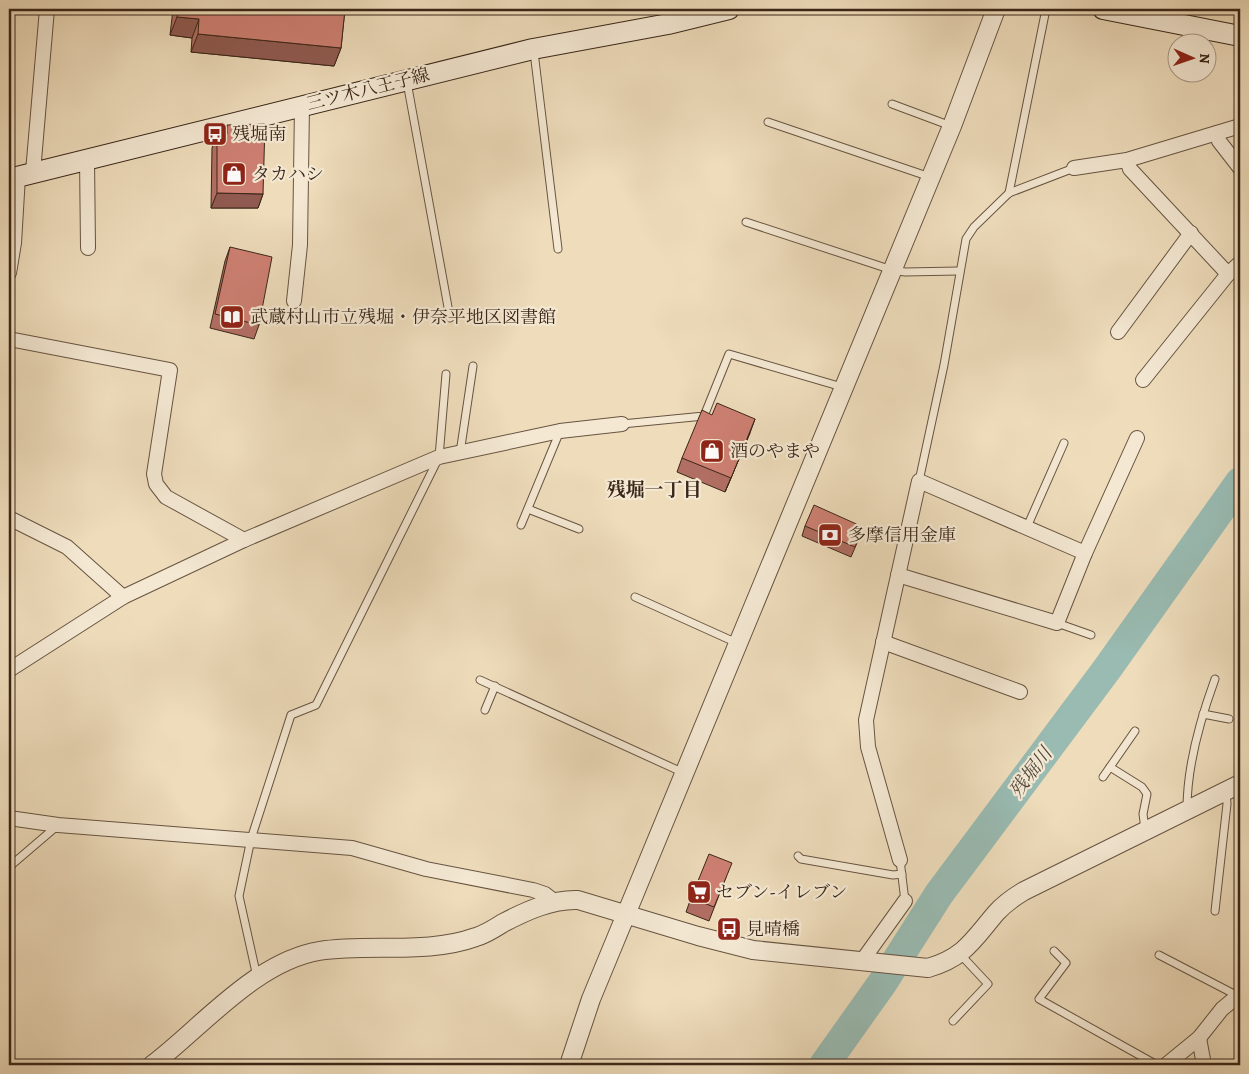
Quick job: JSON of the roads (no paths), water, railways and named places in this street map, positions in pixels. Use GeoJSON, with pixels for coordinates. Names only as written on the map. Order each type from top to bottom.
{"type":"FeatureCollection","features":[{"type":"Feature","properties":{"kind":"main road","name":"三ツ木八王子線"},"geometry":{"type":"LineString","coordinates":[[20,176],[533,49],[668,24],[729,9]]}},
{"type":"Feature","properties":{"kind":"main road"},"geometry":{"type":"LineString","coordinates":[[1103,9],[1240,36]]}},
{"type":"Feature","properties":{"kind":"street"},"geometry":{"type":"LineString","coordinates":[[9,273],[20,176],[47,9]]}},
{"type":"Feature","properties":{"kind":"street"},"geometry":{"type":"LineString","coordinates":[[569,1065],[591,999],[842,387],[952,126],[996,9]]}},
{"type":"Feature","properties":{"kind":"street"},"geometry":{"type":"LineString","coordinates":[[294,301],[300,245],[302,105]]}},
{"type":"Feature","properties":{"kind":"street"},"geometry":{"type":"LineString","coordinates":[[1074,168],[1126,160],[1240,126]]}},
{"type":"Feature","properties":{"kind":"street"},"geometry":{"type":"LineString","coordinates":[[1218,134],[1219,141],[1240,168]]}},
{"type":"Feature","properties":{"kind":"street"},"geometry":{"type":"LineString","coordinates":[[87,158],[88,248]]}},
{"type":"Feature","properties":{"kind":"street"},"geometry":{"type":"LineString","coordinates":[[1126,160],[1130,169],[1228,274]]}},
{"type":"Feature","properties":{"kind":"street"},"geometry":{"type":"LineString","coordinates":[[1118,332],[1191,233]]}},
{"type":"Feature","properties":{"kind":"street"},"geometry":{"type":"LineString","coordinates":[[1143,380],[1228,274],[1240,263]]}},
{"type":"Feature","properties":{"kind":"street"},"geometry":{"type":"LineString","coordinates":[[9,339],[170,370],[154,474],[156,484],[166,497],[244,540]]}},
{"type":"Feature","properties":{"kind":"street"},"geometry":{"type":"LineString","coordinates":[[9,670],[123,597],[244,540],[439,457],[560,431],[622,424]]}},
{"type":"Feature","properties":{"kind":"street"},"geometry":{"type":"LineString","coordinates":[[898,575],[1057,623],[1085,553],[1137,438]]}},
{"type":"Feature","properties":{"kind":"street"},"geometry":{"type":"LineString","coordinates":[[901,867],[868,747],[866,720],[919,481],[1085,553]]}},
{"type":"Feature","properties":{"kind":"street"},"geometry":{"type":"LineString","coordinates":[[9,518],[67,547],[123,597]]}},
{"type":"Feature","properties":{"kind":"street"},"geometry":{"type":"LineString","coordinates":[[883,642],[1020,692]]}},
{"type":"Feature","properties":{"kind":"street"},"geometry":{"type":"LineString","coordinates":[[152,1065],[257,977],[288,961],[320,951],[447,945],[470,939],[518,915],[554,901],[578,900],[698,936],[753,950],[920,968],[939,965],[968,948],[997,911],[1024,891],[1233,787]]}},
{"type":"Feature","properties":{"kind":"street"},"geometry":{"type":"LineString","coordinates":[[9,818],[58,825],[352,848],[426,869],[533,890],[545,894],[554,901]]}},
{"type":"Feature","properties":{"kind":"street"},"geometry":{"type":"LineString","coordinates":[[864,961],[904,901]]}},
{"type":"Feature","properties":{"kind":"street"},"geometry":{"type":"LineString","coordinates":[[1166,1065],[1200,1038],[1222,1009],[1239,995]]}},
{"type":"Feature","properties":{"kind":"street"},"geometry":{"type":"LineString","coordinates":[[1200,1038],[1204,1065]]}},
{"type":"Feature","properties":{"kind":"lane"},"geometry":{"type":"LineString","coordinates":[[1009,194],[1046,9]]}},
{"type":"Feature","properties":{"kind":"lane"},"geometry":{"type":"LineString","coordinates":[[533,49],[558,249]]}},
{"type":"Feature","properties":{"kind":"lane"},"geometry":{"type":"LineString","coordinates":[[406,79],[450,318]]}},
{"type":"Feature","properties":{"kind":"lane"},"geometry":{"type":"LineString","coordinates":[[892,104],[952,126]]}},
{"type":"Feature","properties":{"kind":"lane"},"geometry":{"type":"LineString","coordinates":[[768,122],[930,177]]}},
{"type":"Feature","properties":{"kind":"lane"},"geometry":{"type":"LineString","coordinates":[[919,481],[944,365],[958,271],[966,239],[974,227],[1009,194],[1074,168]]}},
{"type":"Feature","properties":{"kind":"lane"},"geometry":{"type":"LineString","coordinates":[[746,222],[892,270],[904,272],[958,271]]}},
{"type":"Feature","properties":{"kind":"lane"},"geometry":{"type":"LineString","coordinates":[[622,424],[704,416],[729,354],[842,387]]}},
{"type":"Feature","properties":{"kind":"lane"},"geometry":{"type":"LineString","coordinates":[[460,453],[474,366]]}},
{"type":"Feature","properties":{"kind":"lane"},"geometry":{"type":"LineString","coordinates":[[257,977],[238,896],[251,839],[291,715],[316,705],[439,457],[446,374]]}},
{"type":"Feature","properties":{"kind":"lane"},"geometry":{"type":"LineString","coordinates":[[521,525],[560,431]]}},
{"type":"Feature","properties":{"kind":"lane"},"geometry":{"type":"LineString","coordinates":[[1027,527],[1064,443]]}},
{"type":"Feature","properties":{"kind":"lane"},"geometry":{"type":"LineString","coordinates":[[528,509],[579,530]]}},
{"type":"Feature","properties":{"kind":"lane"},"geometry":{"type":"LineString","coordinates":[[635,597],[737,643]]}},
{"type":"Feature","properties":{"kind":"lane"},"geometry":{"type":"LineString","coordinates":[[1057,623],[1091,635]]}},
{"type":"Feature","properties":{"kind":"lane"},"geometry":{"type":"LineString","coordinates":[[1187,809],[1187,786],[1203,714],[1214,679]]}},
{"type":"Feature","properties":{"kind":"lane"},"geometry":{"type":"LineString","coordinates":[[480,680],[684,774]]}},
{"type":"Feature","properties":{"kind":"lane"},"geometry":{"type":"LineString","coordinates":[[485,710],[495,686]]}},
{"type":"Feature","properties":{"kind":"lane"},"geometry":{"type":"LineString","coordinates":[[1203,714],[1229,719]]}},
{"type":"Feature","properties":{"kind":"lane"},"geometry":{"type":"LineString","coordinates":[[1103,777],[1135,731]]}},
{"type":"Feature","properties":{"kind":"lane"},"geometry":{"type":"LineString","coordinates":[[1110,767],[1142,787],[1147,794],[1143,814],[1145,830]]}},
{"type":"Feature","properties":{"kind":"lane"},"geometry":{"type":"LineString","coordinates":[[1215,911],[1227,804],[1233,787]]}},
{"type":"Feature","properties":{"kind":"lane"},"geometry":{"type":"LineString","coordinates":[[9,867],[58,825]]}},
{"type":"Feature","properties":{"kind":"lane"},"geometry":{"type":"LineString","coordinates":[[798,856],[801,859],[893,875],[901,867]]}},
{"type":"Feature","properties":{"kind":"lane"},"geometry":{"type":"LineString","coordinates":[[901,867],[904,901]]}},
{"type":"Feature","properties":{"kind":"lane"},"geometry":{"type":"LineString","coordinates":[[1054,951],[1066,963],[1039,999],[1157,1065]]}},
{"type":"Feature","properties":{"kind":"lane"},"geometry":{"type":"LineString","coordinates":[[953,1021],[988,984],[960,954]]}},
{"type":"Feature","properties":{"kind":"lane"},"geometry":{"type":"LineString","coordinates":[[1159,955],[1239,995]]}},
{"type":"Feature","properties":{"kind":"waterway","name":"残堀川"},"geometry":{"type":"LineString","coordinates":[[824,1065],[883,982],[939,894],[1107,669],[1240,482]]}},
{"type":"Feature","properties":{"kind":"place","name":"残堀南"},"geometry":{"type":"Point","coordinates":[215,134]}},
{"type":"Feature","properties":{"kind":"place","name":"タカハシ"},"geometry":{"type":"Point","coordinates":[234,174]}},
{"type":"Feature","properties":{"kind":"place","name":"武蔵村山市立残堀・伊奈平地区図書館"},"geometry":{"type":"Point","coordinates":[232,317]}},
{"type":"Feature","properties":{"kind":"place","name":"酒のやまや"},"geometry":{"type":"Point","coordinates":[712,451]}},
{"type":"Feature","properties":{"kind":"place","name":"多摩信用金庫"},"geometry":{"type":"Point","coordinates":[830,535]}},
{"type":"Feature","properties":{"kind":"place","name":"セブン-イレブン"},"geometry":{"type":"Point","coordinates":[699,892]}},
{"type":"Feature","properties":{"kind":"place","name":"見晴橋"},"geometry":{"type":"Point","coordinates":[729,929]}},
{"type":"Feature","properties":{"kind":"district","name":"残堀一丁目"},"geometry":{"type":"Point","coordinates":[654,489]}}]}
